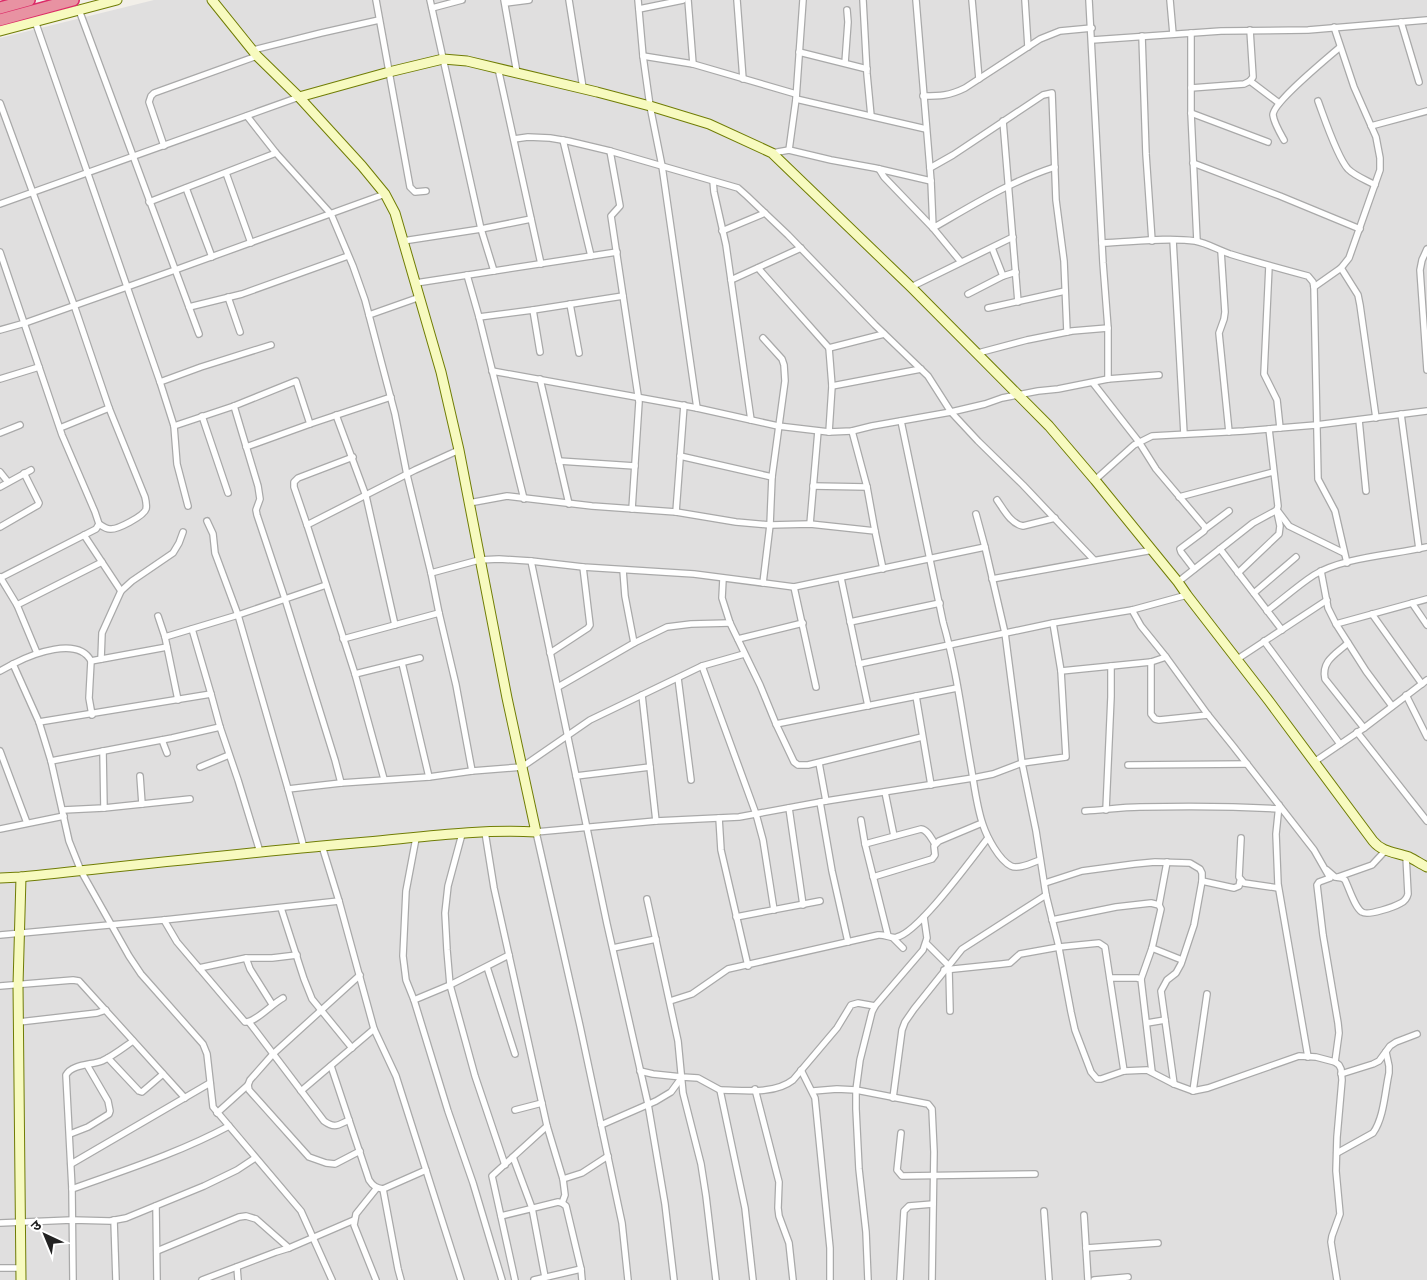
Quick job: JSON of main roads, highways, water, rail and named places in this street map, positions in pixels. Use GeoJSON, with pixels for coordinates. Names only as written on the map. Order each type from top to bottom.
{"type":"FeatureCollection","features":[{"type":"Feature","properties":{"kind":"highway"},"geometry":{"type":"LineString","coordinates":[[0,8],[29,0]]}},
{"type":"Feature","properties":{"kind":"highway"},"geometry":{"type":"LineString","coordinates":[[0,20],[73,0]]}}]}
